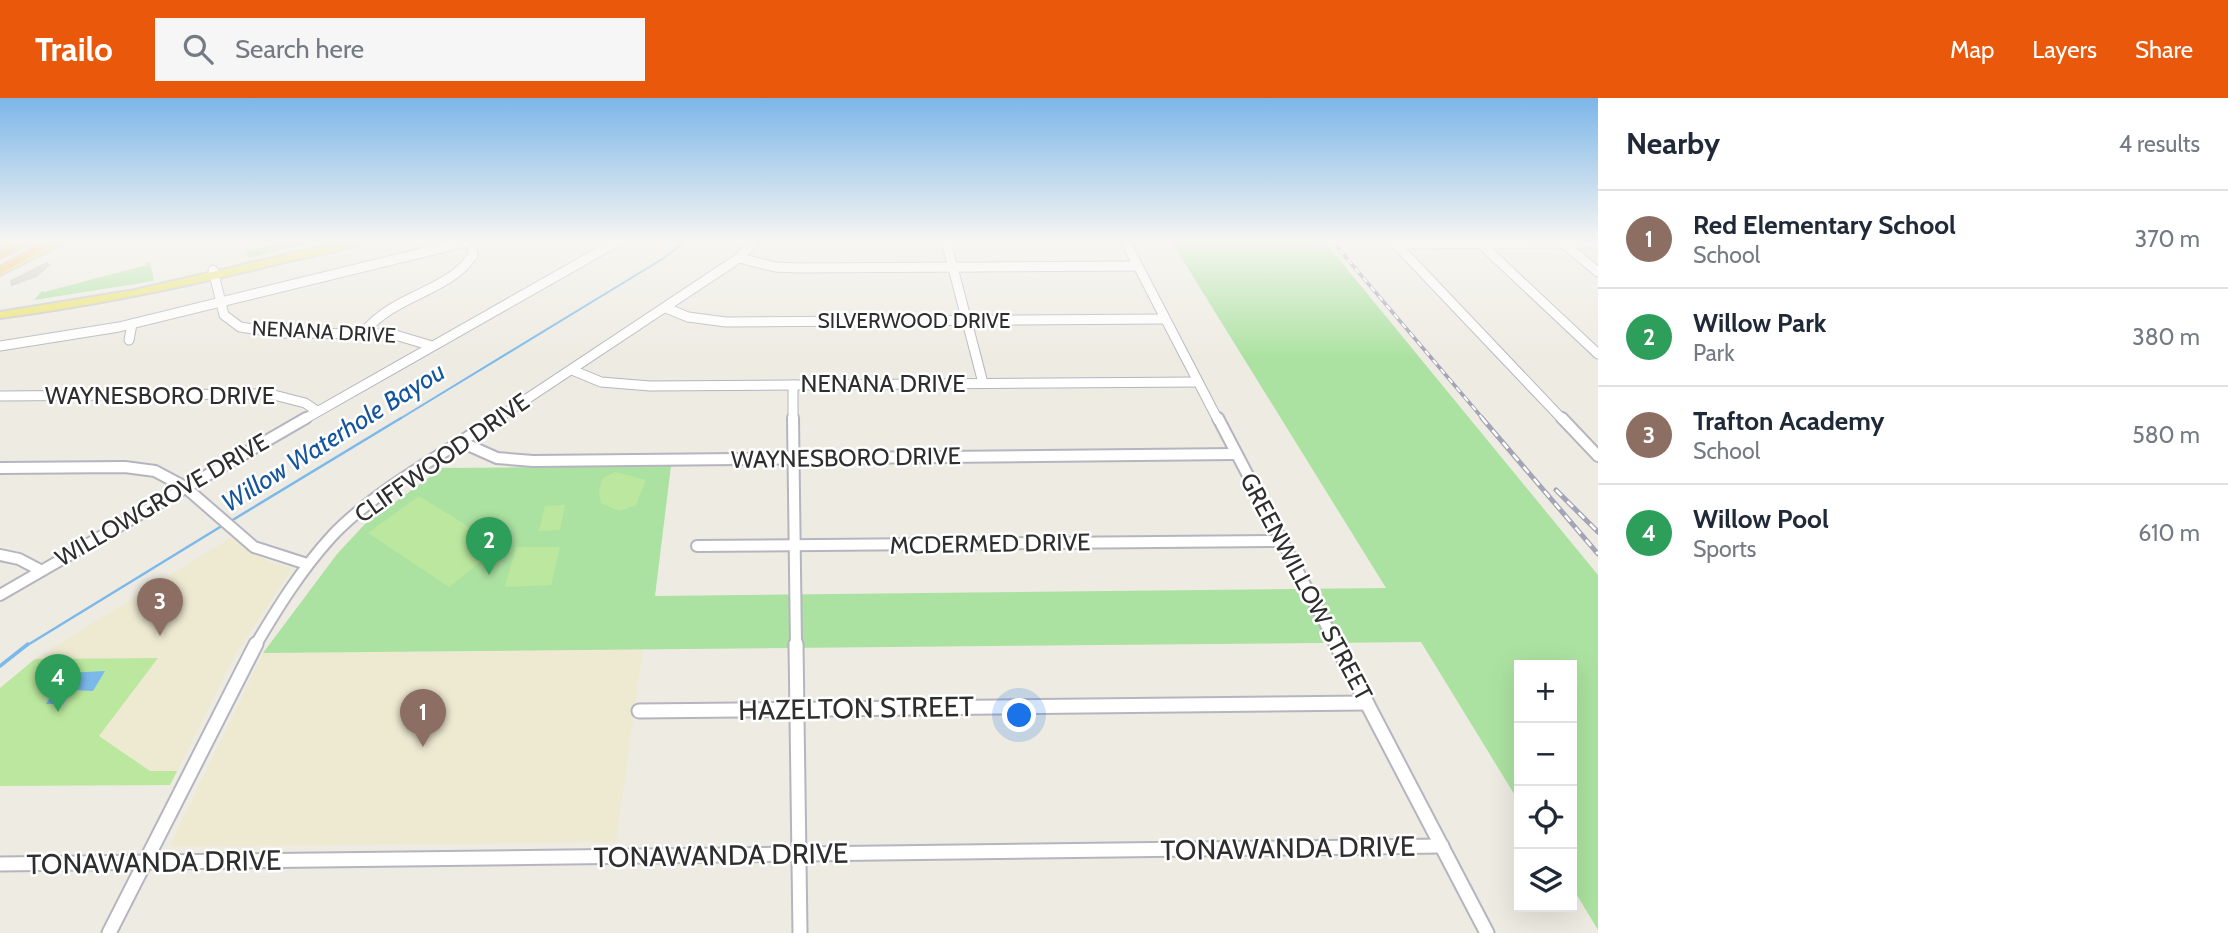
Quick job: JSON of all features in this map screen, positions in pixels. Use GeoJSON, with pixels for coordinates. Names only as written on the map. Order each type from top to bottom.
{"type":"FeatureCollection","features":[{"type":"Feature","properties":{"kind":"main road"},"geometry":{"type":"LineString","coordinates":[[0,311],[122,293],[183,280]]}},
{"type":"Feature","properties":{"kind":"main road"},"geometry":{"type":"LineString","coordinates":[[0,311],[26,304],[122,293]]}},
{"type":"Feature","properties":{"kind":"street","name":"NENANA DRIVE"},"geometry":{"type":"LineString","coordinates":[[216,280],[227,319],[253,331],[364,332],[408,336],[432,346]]}},
{"type":"Feature","properties":{"kind":"street"},"geometry":{"type":"LineString","coordinates":[[0,346],[132,324],[221,304],[308,280]]}},
{"type":"Feature","properties":{"kind":"street"},"geometry":{"type":"LineString","coordinates":[[364,332],[376,315],[392,304],[445,280]]}},
{"type":"Feature","properties":{"kind":"street","name":"WILLOWGROVE DRIVE"},"geometry":{"type":"LineString","coordinates":[[0,595],[549,280]]}},
{"type":"Feature","properties":{"kind":"street","name":"CLIFFWOOD DRIVE"},"geometry":{"type":"LineString","coordinates":[[109,933],[251,653],[307,564],[362,510],[707,280]]}},
{"type":"Feature","properties":{"kind":"street"},"geometry":{"type":"LineString","coordinates":[[956,280],[983,383]]}},
{"type":"Feature","properties":{"kind":"street","name":"GREENWILLOW STREET"},"geometry":{"type":"LineString","coordinates":[[1144,280],[1487,933]]}},
{"type":"Feature","properties":{"kind":"street"},"geometry":{"type":"LineString","coordinates":[[1430,280],[1598,456]]}},
{"type":"Feature","properties":{"kind":"street"},"geometry":{"type":"LineString","coordinates":[[1519,280],[1598,354]]}},
{"type":"Feature","properties":{"kind":"street","name":"SILVERWOOD DRIVE"},"geometry":{"type":"LineString","coordinates":[[667,307],[688,317],[726,322],[1164,319]]}},
{"type":"Feature","properties":{"kind":"street"},"geometry":{"type":"LineString","coordinates":[[129,340],[132,324]]}},
{"type":"Feature","properties":{"kind":"street","name":"NENANA DRIVE"},"geometry":{"type":"LineString","coordinates":[[572,370],[601,382],[624,385],[1198,382]]}},
{"type":"Feature","properties":{"kind":"street"},"geometry":{"type":"LineString","coordinates":[[793,385],[800,933]]}},
{"type":"Feature","properties":{"kind":"street","name":"WAYNESBORO DRIVE"},"geometry":{"type":"LineString","coordinates":[[0,396],[270,394],[305,402],[317,411]]}},
{"type":"Feature","properties":{"kind":"street","name":"WAYNESBORO DRIVE"},"geometry":{"type":"LineString","coordinates":[[461,442],[497,458],[511,460],[1235,454]]}},
{"type":"Feature","properties":{"kind":"street"},"geometry":{"type":"LineString","coordinates":[[0,468],[136,467],[167,475],[185,487],[235,533],[270,554],[307,564]]}},
{"type":"Feature","properties":{"kind":"street","name":"MCDERMED DRIVE"},"geometry":{"type":"LineString","coordinates":[[697,546],[1282,541]]}},
{"type":"Feature","properties":{"kind":"street"},"geometry":{"type":"LineString","coordinates":[[0,555],[19,559],[40,570]]}},
{"type":"Feature","properties":{"kind":"street","name":"HAZELTON STREET"},"geometry":{"type":"LineString","coordinates":[[639,711],[1367,703]]}},
{"type":"Feature","properties":{"kind":"street","name":"TONAWANDA DRIVE"},"geometry":{"type":"LineString","coordinates":[[0,864],[1442,846]]}},
{"type":"Feature","properties":{"kind":"shaded area"},"geometry":{"type":"Polygon","coordinates":[[[230,538],[270,562],[293,568],[234,657],[177,771],[150,771],[98,737],[157,658],[35,659],[230,538]]]}},
{"type":"Feature","properties":{"kind":"shaded area"},"geometry":{"type":"Polygon","coordinates":[[[643,650],[616,842],[173,847],[171,843],[263,653],[643,650]]]}},
{"type":"Feature","properties":{"kind":"green space"},"geometry":{"type":"Polygon","coordinates":[[[90,280],[154,281],[34,300],[44,292],[90,280]]]}},
{"type":"Feature","properties":{"kind":"green space"},"geometry":{"type":"Polygon","coordinates":[[[1195,280],[1356,280],[1598,575],[1598,930],[1577,895],[1577,660],[1514,660],[1514,794],[1421,642],[263,653],[337,554],[365,524],[442,468],[671,466],[655,596],[1386,588],[1195,280]]]}},
{"type":"Feature","properties":{"kind":"green space"},"geometry":{"type":"Polygon","coordinates":[[[615,472],[646,480],[636,505],[619,511],[601,503],[599,491],[602,479],[615,472]]]}},
{"type":"Feature","properties":{"kind":"green space"},"geometry":{"type":"Polygon","coordinates":[[[419,496],[500,546],[449,587],[368,533],[419,496]]]}},
{"type":"Feature","properties":{"kind":"green space"},"geometry":{"type":"Polygon","coordinates":[[[565,505],[560,530],[539,531],[545,506],[565,505]]]}},
{"type":"Feature","properties":{"kind":"green space"},"geometry":{"type":"Polygon","coordinates":[[[516,547],[560,547],[551,585],[505,587],[516,547]]]}},
{"type":"Feature","properties":{"kind":"green space"},"geometry":{"type":"Polygon","coordinates":[[[158,658],[99,736],[150,771],[177,771],[170,785],[0,786],[0,688],[35,659],[158,658]]]}},
{"type":"Feature","properties":{"kind":"water"},"geometry":{"type":"Polygon","coordinates":[[[105,671],[93,691],[72,690],[63,704],[46,704],[66,673],[105,671]]]}},
{"type":"Feature","properties":{"kind":"building"},"geometry":{"type":"Polygon","coordinates":[[[13,280],[25,280],[12,285],[13,280]]]}},
{"type":"Feature","properties":{"kind":"waterway","name":"Willow Waterhole Bayou"},"geometry":{"type":"LineString","coordinates":[[398,420],[628,280]]}},
{"type":"Feature","properties":{"kind":"waterway","name":"Willow Waterhole Bayou"},"geometry":{"type":"LineString","coordinates":[[231,521],[401,418]]}},
{"type":"Feature","properties":{"kind":"waterway","name":"Willow Waterhole Bayou"},"geometry":{"type":"LineString","coordinates":[[26,646],[225,524]]}},
{"type":"Feature","properties":{"kind":"waterway","name":"Willow Waterhole Bayou"},"geometry":{"type":"LineString","coordinates":[[0,666],[28,644]]}},
{"type":"Feature","properties":{"kind":"railway"},"geometry":{"type":"LineString","coordinates":[[1365,280],[1484,420]]}},
{"type":"Feature","properties":{"kind":"railway"},"geometry":{"type":"LineString","coordinates":[[1482,418],[1598,554]]}},
{"type":"Feature","properties":{"kind":"railway"},"geometry":{"type":"LineString","coordinates":[[1556,490],[1598,532]]}},
{"type":"Feature","properties":{"kind":"place","name":"Willow Park"},"geometry":{"type":"Point","coordinates":[489,575]}},
{"type":"Feature","properties":{"kind":"place","name":"Trafton Academy"},"geometry":{"type":"Point","coordinates":[160,636]}},
{"type":"Feature","properties":{"kind":"place","name":"Willow Pool"},"geometry":{"type":"Point","coordinates":[58,712]}},
{"type":"Feature","properties":{"kind":"place","name":"Red Elementary School"},"geometry":{"type":"Point","coordinates":[423,747]}}]}
